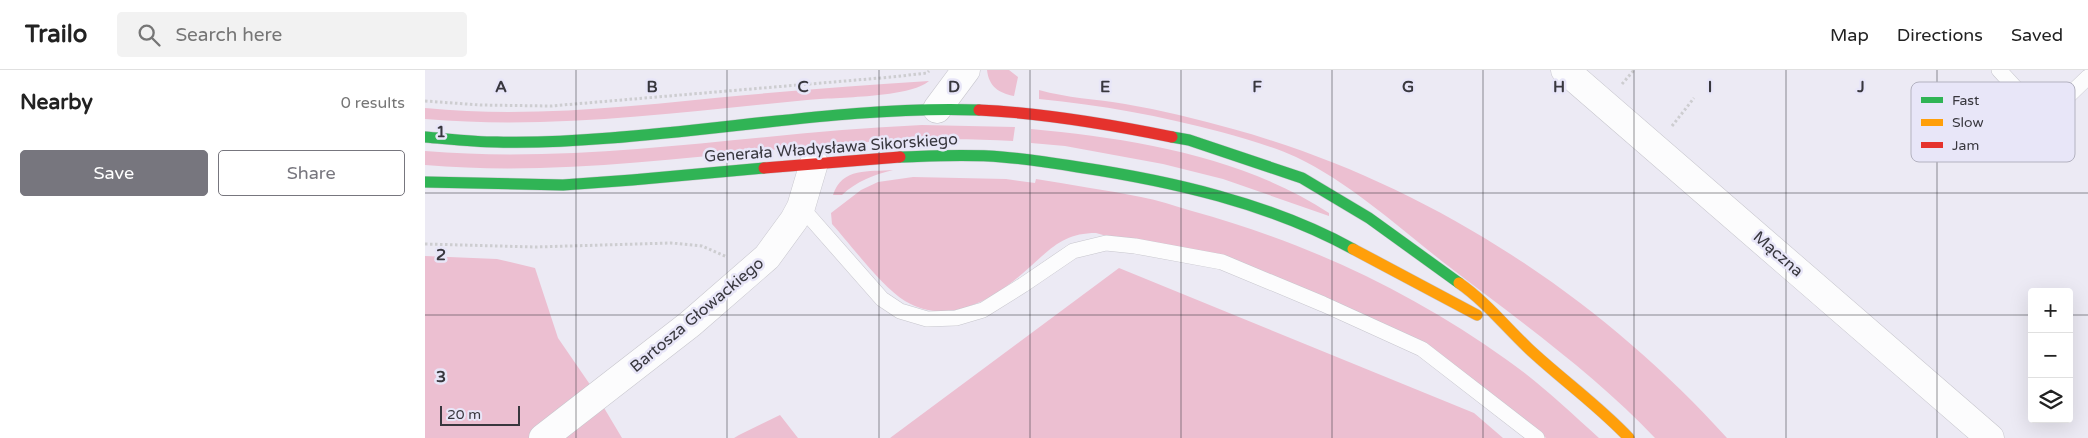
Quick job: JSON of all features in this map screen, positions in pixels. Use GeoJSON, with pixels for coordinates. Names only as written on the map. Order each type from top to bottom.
{"type":"FeatureCollection","features":[{"type":"Feature","properties":{"kind":"main road","name":"Generała Władysława Sikorskiego"},"geometry":{"type":"LineString","coordinates":[[425,137],[496,142],[562,141],[834,116],[937,109],[1023,112],[1121,126],[1189,140],[1302,178],[1369,218],[1476,295],[1529,348],[1612,420],[1629,438]]}},
{"type":"Feature","properties":{"kind":"main road","name":"Generała Władysława Sikorskiego"},"geometry":{"type":"LineString","coordinates":[[425,182],[497,185],[581,184],[814,163],[919,156],[982,156],[1076,166],[1162,181],[1235,201],[1315,230],[1429,287],[1477,314],[1529,348]]}},
{"type":"Feature","properties":{"kind":"street"},"geometry":{"type":"LineString","coordinates":[[937,109],[966,70]]}},
{"type":"Feature","properties":{"kind":"street","name":"Mączna"},"geometry":{"type":"LineString","coordinates":[[1565,70],[1990,438]]}},
{"type":"Feature","properties":{"kind":"street","name":"Bartosza Głowackiego"},"geometry":{"type":"LineString","coordinates":[[543,438],[690,324],[767,257],[789,228],[801,207],[814,163]]}},
{"type":"Feature","properties":{"kind":"lane"},"geometry":{"type":"LineString","coordinates":[[1999,70],[2010,82]]}},
{"type":"Feature","properties":{"kind":"lane"},"geometry":{"type":"LineString","coordinates":[[2075,89],[2088,77]]}},
{"type":"Feature","properties":{"kind":"lane"},"geometry":{"type":"LineString","coordinates":[[801,207],[882,299],[900,311],[927,320],[956,318],[983,310],[1073,252],[1106,243],[1135,246],[1222,262],[1323,304],[1421,349],[1537,438]]}},
{"type":"Feature","properties":{"kind":"path"},"geometry":{"type":"LineString","coordinates":[[425,102],[551,106],[892,77],[927,73],[930,70]]}},
{"type":"Feature","properties":{"kind":"path"},"geometry":{"type":"LineString","coordinates":[[1622,85],[1634,70]]}},
{"type":"Feature","properties":{"kind":"path"},"geometry":{"type":"LineString","coordinates":[[1671,128],[1694,98]]}},
{"type":"Feature","properties":{"kind":"path"},"geometry":{"type":"LineString","coordinates":[[425,244],[535,247],[687,244],[702,246],[729,258],[748,275]]}},
{"type":"Feature","properties":{"kind":"shaded area"},"geometry":{"type":"Polygon","coordinates":[[[987,70],[1009,70],[1018,77],[1014,96],[999,91],[992,85],[987,70]]]}},
{"type":"Feature","properties":{"kind":"shaded area"},"geometry":{"type":"Polygon","coordinates":[[[929,81],[919,87],[890,94],[616,118],[521,122],[425,119],[425,108],[506,112],[586,109],[929,81]]]}},
{"type":"Feature","properties":{"kind":"shaded area"},"geometry":{"type":"Polygon","coordinates":[[[1039,90],[1152,109],[1233,129],[1303,151],[1371,179],[1438,211],[1502,249],[1563,290],[1621,336],[1676,385],[1727,438],[1655,438],[1632,414],[1580,368],[1390,219],[1316,167],[1278,149],[1221,132],[1131,112],[1039,99],[1039,90]]]}},
{"type":"Feature","properties":{"kind":"shaded area"},"geometry":{"type":"Polygon","coordinates":[[[922,125],[1015,127],[1013,141],[939,139],[866,142],[572,167],[499,168],[425,165],[425,151],[549,154],[611,151],[922,125]]]}},
{"type":"Feature","properties":{"kind":"shaded area"},"geometry":{"type":"Polygon","coordinates":[[[1031,129],[1108,138],[1147,145],[1186,153],[1224,164],[1296,194],[1329,213],[1329,216],[1223,179],[1163,164],[1065,146],[1031,143],[1031,129]]]}},
{"type":"Feature","properties":{"kind":"shaded area"},"geometry":{"type":"Polygon","coordinates":[[[893,170],[866,179],[842,195],[833,195],[837,186],[850,175],[866,171],[893,170]]]}},
{"type":"Feature","properties":{"kind":"shaded area"},"geometry":{"type":"Polygon","coordinates":[[[913,177],[1006,179],[1035,183],[1036,179],[1102,190],[1160,201],[1234,223],[1275,238],[1356,271],[1433,312],[1471,335],[1531,378],[1599,438],[1546,438],[1438,356],[1310,294],[1096,233],[1076,235],[1061,242],[1046,252],[1018,278],[988,298],[973,305],[956,310],[922,309],[896,295],[877,276],[832,224],[831,213],[861,190],[878,182],[913,177]]]}},
{"type":"Feature","properties":{"kind":"shaded area"},"geometry":{"type":"Polygon","coordinates":[[[425,256],[497,259],[535,268],[558,338],[591,386],[622,438],[425,438],[425,256]]]}},
{"type":"Feature","properties":{"kind":"shaded area"},"geometry":{"type":"Polygon","coordinates":[[[1119,268],[1474,413],[1503,438],[890,438],[1119,268]]]}},
{"type":"Feature","properties":{"kind":"shaded area"},"geometry":{"type":"Polygon","coordinates":[[[780,415],[798,438],[734,438],[739,435],[780,415]]]}},
{"type":"Feature","properties":{"kind":"traffic: fast"},"geometry":{"type":"LineString","coordinates":[[425,137],[488,142],[568,141],[886,111],[979,110]]}},
{"type":"Feature","properties":{"kind":"traffic: fast"},"geometry":{"type":"LineString","coordinates":[[1172,137],[1189,140],[1302,178],[1369,218],[1459,283]]}},
{"type":"Feature","properties":{"kind":"traffic: fast"},"geometry":{"type":"LineString","coordinates":[[900,157],[964,155],[1012,158],[1148,179],[1219,196],[1254,207],[1288,219],[1353,249]]}},
{"type":"Feature","properties":{"kind":"traffic: fast"},"geometry":{"type":"LineString","coordinates":[[425,182],[563,185],[764,168]]}},
{"type":"Feature","properties":{"kind":"traffic: slow"},"geometry":{"type":"LineString","coordinates":[[1353,249],[1477,315]]}},
{"type":"Feature","properties":{"kind":"traffic: slow"},"geometry":{"type":"LineString","coordinates":[[1459,283],[1478,298],[1528,348],[1605,414],[1629,438]]}},
{"type":"Feature","properties":{"kind":"traffic: jam"},"geometry":{"type":"LineString","coordinates":[[979,110],[1076,120],[1172,137]]}},
{"type":"Feature","properties":{"kind":"traffic: jam"},"geometry":{"type":"LineString","coordinates":[[764,168],[900,157]]}}]}
